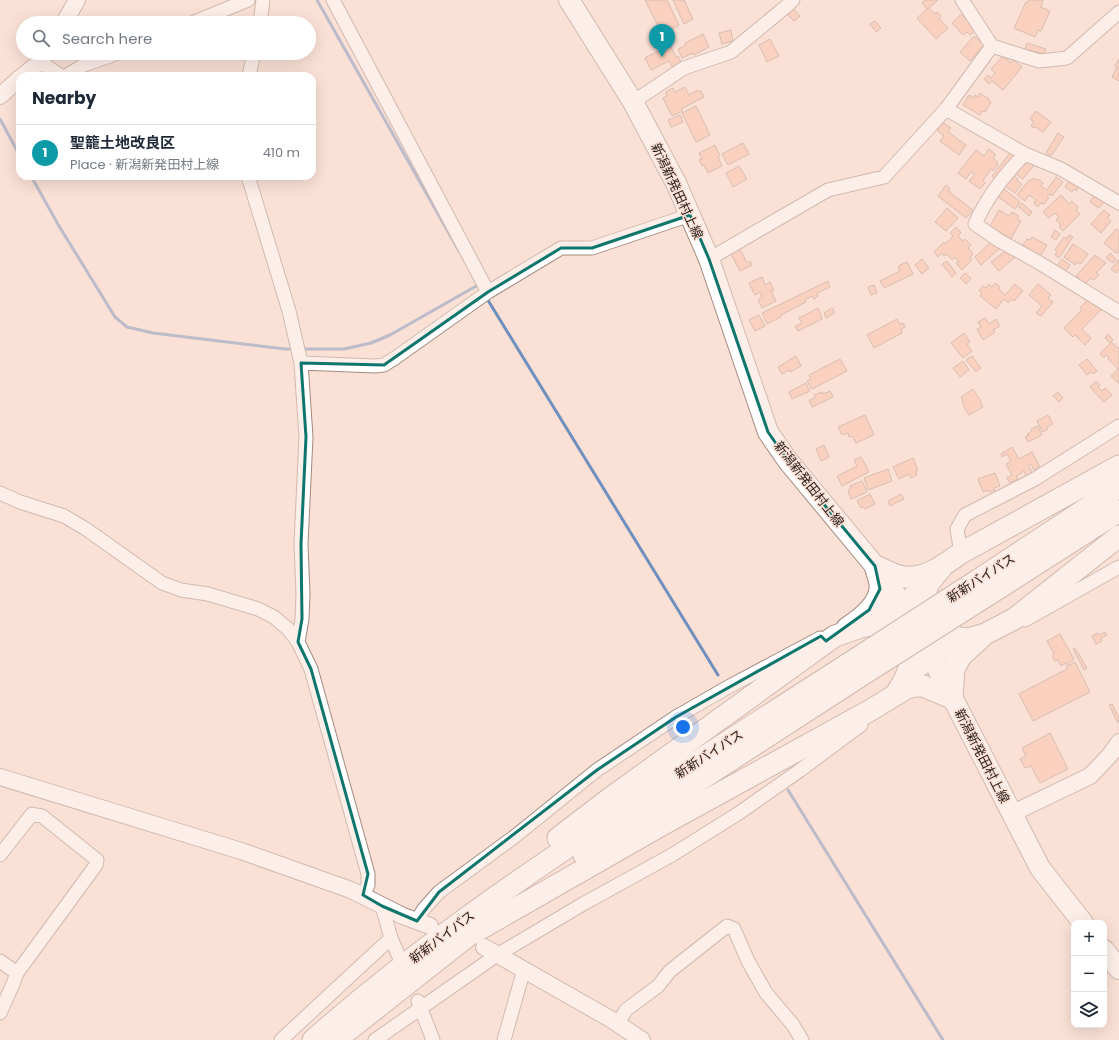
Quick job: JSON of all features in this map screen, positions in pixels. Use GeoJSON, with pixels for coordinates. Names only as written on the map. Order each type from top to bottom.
{"type":"FeatureCollection","features":[{"type":"Feature","properties":{"kind":"highway"},"geometry":{"type":"LineString","coordinates":[[875,566],[897,576],[913,578],[924,576],[953,558],[1119,466]]}},
{"type":"Feature","properties":{"kind":"highway","name":"新新バイパス"},"geometry":{"type":"LineString","coordinates":[[983,588],[1119,487]]}},
{"type":"Feature","properties":{"kind":"highway","name":"新新バイパス"},"geometry":{"type":"LineString","coordinates":[[336,1040],[466,937],[539,885],[854,670],[983,588],[1119,511]]}},
{"type":"Feature","properties":{"kind":"highway"},"geometry":{"type":"LineString","coordinates":[[466,937],[660,826],[869,711],[900,686],[916,668],[931,656],[1014,620],[1119,536]]}},
{"type":"Feature","properties":{"kind":"highway"},"geometry":{"type":"LineString","coordinates":[[854,623],[903,605],[928,584],[953,558]]}},
{"type":"Feature","properties":{"kind":"highway"},"geometry":{"type":"LineString","coordinates":[[431,927],[561,836],[609,799],[854,623],[869,610],[878,596],[880,584],[875,566]]}},
{"type":"Feature","properties":{"kind":"highway"},"geometry":{"type":"LineString","coordinates":[[900,686],[910,665],[928,584]]}},
{"type":"Feature","properties":{"kind":"highway"},"geometry":{"type":"LineString","coordinates":[[830,639],[874,624],[976,637]]}},
{"type":"Feature","properties":{"kind":"highway"},"geometry":{"type":"LineString","coordinates":[[900,686],[907,688],[923,686],[952,698],[953,676],[956,663],[976,637]]}},
{"type":"Feature","properties":{"kind":"highway","name":"新新バイパス"},"geometry":{"type":"LineString","coordinates":[[313,1040],[340,1016],[431,927],[532,870],[732,738],[854,670]]}},
{"type":"Feature","properties":{"kind":"main road","name":"新潟新発田村上線"},"geometry":{"type":"LineString","coordinates":[[569,0],[633,102],[676,183],[709,259],[768,432],[788,462],[875,566],[903,605],[931,656],[1040,868],[1081,920]]}},
{"type":"Feature","properties":{"kind":"main road"},"geometry":{"type":"LineString","coordinates":[[1107,954],[1119,969]]}},
{"type":"Feature","properties":{"kind":"street"},"geometry":{"type":"LineString","coordinates":[[68,16],[77,0]]}},
{"type":"Feature","properties":{"kind":"street"},"geometry":{"type":"LineString","coordinates":[[209,16],[248,0]]}},
{"type":"Feature","properties":{"kind":"street"},"geometry":{"type":"LineString","coordinates":[[261,16],[263,0]]}},
{"type":"Feature","properties":{"kind":"street"},"geometry":{"type":"LineString","coordinates":[[333,0],[488,292]]}},
{"type":"Feature","properties":{"kind":"street"},"geometry":{"type":"LineString","coordinates":[[633,102],[684,68],[731,52],[792,0]]}},
{"type":"Feature","properties":{"kind":"street"},"geometry":{"type":"LineString","coordinates":[[962,0],[992,46],[1039,61],[1067,58],[1119,12]]}},
{"type":"Feature","properties":{"kind":"street"},"geometry":{"type":"LineString","coordinates":[[709,259],[828,190],[884,177],[946,109],[992,46]]}},
{"type":"Feature","properties":{"kind":"street"},"geometry":{"type":"LineString","coordinates":[[27,72],[40,60]]}},
{"type":"Feature","properties":{"kind":"street"},"geometry":{"type":"LineString","coordinates":[[46,60],[57,72]]}},
{"type":"Feature","properties":{"kind":"street"},"geometry":{"type":"LineString","coordinates":[[73,72],[84,65],[98,60]]}},
{"type":"Feature","properties":{"kind":"street"},"geometry":{"type":"LineString","coordinates":[[250,72],[252,60]]}},
{"type":"Feature","properties":{"kind":"street"},"geometry":{"type":"LineString","coordinates":[[0,96],[16,82]]}},
{"type":"Feature","properties":{"kind":"street"},"geometry":{"type":"LineString","coordinates":[[946,109],[1025,154],[1061,169],[1119,203]]}},
{"type":"Feature","properties":{"kind":"street"},"geometry":{"type":"LineString","coordinates":[[1025,154],[1013,166],[975,224],[1000,241],[1038,262],[1119,312]]}},
{"type":"Feature","properties":{"kind":"street"},"geometry":{"type":"LineString","coordinates":[[249,180],[290,311],[301,363],[306,437],[301,544],[303,594],[302,619],[298,642]]}},
{"type":"Feature","properties":{"kind":"street"},"geometry":{"type":"LineString","coordinates":[[301,363],[375,366],[384,365],[488,292],[561,248],[592,248],[690,215]]}},
{"type":"Feature","properties":{"kind":"street"},"geometry":{"type":"LineString","coordinates":[[953,558],[957,529],[965,514],[1035,479],[1119,426]]}},
{"type":"Feature","properties":{"kind":"street"},"geometry":{"type":"LineString","coordinates":[[0,493],[20,502],[64,516],[86,529],[162,583],[181,590],[208,594],[258,609],[274,618],[288,629],[298,642],[311,669],[368,874],[368,885],[363,895]]}},
{"type":"Feature","properties":{"kind":"street"},"geometry":{"type":"LineString","coordinates":[[1014,620],[1024,621],[1119,567]]}},
{"type":"Feature","properties":{"kind":"street"},"geometry":{"type":"LineString","coordinates":[[431,927],[423,910],[439,892],[514,837],[597,770],[676,717],[730,686],[818,638],[830,639]]}},
{"type":"Feature","properties":{"kind":"street"},"geometry":{"type":"LineString","coordinates":[[375,1040],[419,1004],[490,951],[583,904],[672,855],[739,813],[799,771],[860,725],[868,718],[869,711]]}},
{"type":"Feature","properties":{"kind":"street"},"geometry":{"type":"LineString","coordinates":[[1011,814],[1090,776],[1110,755],[1119,742]]}},
{"type":"Feature","properties":{"kind":"street"},"geometry":{"type":"LineString","coordinates":[[0,777],[241,851],[363,895],[403,916],[431,927]]}},
{"type":"Feature","properties":{"kind":"street"},"geometry":{"type":"LineString","coordinates":[[0,1013],[17,973],[96,865],[96,860],[42,816],[32,814],[2,848]]}},
{"type":"Feature","properties":{"kind":"street"},"geometry":{"type":"LineString","coordinates":[[382,906],[391,938],[399,957]]}},
{"type":"Feature","properties":{"kind":"street"},"geometry":{"type":"LineString","coordinates":[[618,1023],[626,1010],[658,986],[670,971],[727,926],[734,929],[748,961],[766,993],[793,1025],[802,1040]]}},
{"type":"Feature","properties":{"kind":"street"},"geometry":{"type":"LineString","coordinates":[[281,1040],[391,938]]}},
{"type":"Feature","properties":{"kind":"street"},"geometry":{"type":"LineString","coordinates":[[490,951],[524,968],[618,1023],[636,1038]]}},
{"type":"Feature","properties":{"kind":"street"},"geometry":{"type":"LineString","coordinates":[[0,961],[17,973]]}},
{"type":"Feature","properties":{"kind":"street"},"geometry":{"type":"LineString","coordinates":[[504,1040],[524,968]]}},
{"type":"Feature","properties":{"kind":"street"},"geometry":{"type":"LineString","coordinates":[[419,1004],[433,1040]]}},
{"type":"Feature","properties":{"kind":"highlighted area"},"geometry":{"type":"Polygon","coordinates":[[[690,215],[709,259],[768,432],[788,461],[875,566],[880,589],[869,610],[826,641],[821,636],[676,717],[597,770],[439,892],[417,921],[382,906],[363,895],[368,874],[311,669],[298,642],[302,619],[301,544],[306,437],[301,363],[384,365],[488,292],[561,248],[592,248],[690,215]]]}},
{"type":"Feature","properties":{"kind":"building"},"geometry":{"type":"Polygon","coordinates":[[[645,0],[667,0],[679,25],[662,34],[645,0]]]}},
{"type":"Feature","properties":{"kind":"building"},"geometry":{"type":"Polygon","coordinates":[[[673,0],[684,0],[693,19],[684,24],[673,0]]]}},
{"type":"Feature","properties":{"kind":"building"},"geometry":{"type":"Polygon","coordinates":[[[925,0],[938,0],[929,8],[935,14],[937,12],[941,16],[939,18],[948,28],[936,39],[917,18],[927,9],[922,3],[925,0]]]}},
{"type":"Feature","properties":{"kind":"building"},"geometry":{"type":"Polygon","coordinates":[[[1029,0],[1043,0],[1041,7],[1050,11],[1041,31],[1038,30],[1035,37],[1014,28],[1026,2],[1029,0]]]}},
{"type":"Feature","properties":{"kind":"building"},"geometry":{"type":"Polygon","coordinates":[[[792,7],[800,16],[794,21],[786,13],[792,7]]]}},
{"type":"Feature","properties":{"kind":"building"},"geometry":{"type":"Polygon","coordinates":[[[961,14],[976,30],[970,35],[967,32],[963,35],[952,23],[961,14]]]}},
{"type":"Feature","properties":{"kind":"building"},"geometry":{"type":"Polygon","coordinates":[[[875,21],[881,28],[876,32],[870,24],[875,21]]]}},
{"type":"Feature","properties":{"kind":"building"},"geometry":{"type":"Polygon","coordinates":[[[731,30],[733,41],[722,44],[719,33],[731,30]]]}},
{"type":"Feature","properties":{"kind":"building"},"geometry":{"type":"Polygon","coordinates":[[[703,34],[709,47],[694,55],[693,53],[682,58],[678,49],[686,45],[685,43],[703,34]]]}},
{"type":"Feature","properties":{"kind":"building"},"geometry":{"type":"Polygon","coordinates":[[[974,36],[984,45],[970,61],[960,52],[974,36]]]}},
{"type":"Feature","properties":{"kind":"building"},"geometry":{"type":"Polygon","coordinates":[[[770,39],[779,56],[767,62],[759,45],[770,39]]]}},
{"type":"Feature","properties":{"kind":"building"},"geometry":{"type":"Polygon","coordinates":[[[1027,43],[1046,49],[1044,54],[1025,49],[1027,43]]]}},
{"type":"Feature","properties":{"kind":"building"},"geometry":{"type":"Polygon","coordinates":[[[670,45],[676,57],[678,56],[681,62],[672,67],[669,61],[651,70],[645,58],[670,45]]]}},
{"type":"Feature","properties":{"kind":"building"},"geometry":{"type":"Polygon","coordinates":[[[1003,56],[1011,63],[1014,60],[1022,67],[1003,90],[992,81],[989,84],[984,79],[988,75],[991,78],[995,73],[991,69],[1003,56]]]}},
{"type":"Feature","properties":{"kind":"building"},"geometry":{"type":"Polygon","coordinates":[[[1119,59],[1119,81],[1112,77],[1119,59]]]}},
{"type":"Feature","properties":{"kind":"building"},"geometry":{"type":"Polygon","coordinates":[[[685,87],[689,95],[698,90],[699,92],[701,91],[704,97],[681,109],[683,111],[672,116],[663,98],[667,96],[666,92],[673,88],[675,92],[685,87]]]}},
{"type":"Feature","properties":{"kind":"building"},"geometry":{"type":"Polygon","coordinates":[[[980,93],[991,102],[985,112],[982,111],[980,115],[963,105],[969,95],[974,98],[975,95],[978,97],[980,93]]]}},
{"type":"Feature","properties":{"kind":"building"},"geometry":{"type":"Polygon","coordinates":[[[696,106],[710,135],[696,142],[682,113],[696,106]]]}},
{"type":"Feature","properties":{"kind":"building"},"geometry":{"type":"Polygon","coordinates":[[[1036,111],[1051,122],[1043,132],[1031,126],[1034,122],[1030,119],[1036,111]]]}},
{"type":"Feature","properties":{"kind":"building"},"geometry":{"type":"Polygon","coordinates":[[[680,115],[683,122],[671,127],[668,120],[680,115]]]}},
{"type":"Feature","properties":{"kind":"building"},"geometry":{"type":"Polygon","coordinates":[[[943,123],[951,128],[948,132],[966,145],[959,155],[940,141],[944,136],[937,130],[943,123]]]}},
{"type":"Feature","properties":{"kind":"building"},"geometry":{"type":"Polygon","coordinates":[[[1058,133],[1064,137],[1051,156],[1046,153],[1058,133]]]}},
{"type":"Feature","properties":{"kind":"building"},"geometry":{"type":"Polygon","coordinates":[[[743,143],[749,154],[728,165],[722,154],[743,143]]]}},
{"type":"Feature","properties":{"kind":"building"},"geometry":{"type":"Polygon","coordinates":[[[715,145],[720,156],[718,157],[722,166],[708,173],[704,165],[702,166],[699,160],[702,159],[699,153],[715,145]]]}},
{"type":"Feature","properties":{"kind":"building"},"geometry":{"type":"Polygon","coordinates":[[[989,149],[996,155],[993,158],[998,162],[996,164],[998,165],[993,171],[991,169],[983,181],[985,183],[980,189],[969,181],[975,174],[971,172],[966,179],[958,173],[976,150],[984,156],[989,149]]]}},
{"type":"Feature","properties":{"kind":"building"},"geometry":{"type":"Polygon","coordinates":[[[1010,153],[1014,156],[995,179],[992,176],[1010,153]]]}},
{"type":"Feature","properties":{"kind":"building"},"geometry":{"type":"Polygon","coordinates":[[[1026,158],[1034,165],[1023,179],[1015,173],[1026,158]]]}},
{"type":"Feature","properties":{"kind":"building"},"geometry":{"type":"Polygon","coordinates":[[[739,166],[747,179],[733,187],[726,173],[739,166]]]}},
{"type":"Feature","properties":{"kind":"building"},"geometry":{"type":"Polygon","coordinates":[[[1013,175],[1018,179],[1017,181],[1022,184],[1015,193],[1005,186],[1013,175]]]}},
{"type":"Feature","properties":{"kind":"building"},"geometry":{"type":"Polygon","coordinates":[[[1056,177],[1063,182],[1052,196],[1049,194],[1047,197],[1049,198],[1044,204],[1041,203],[1038,207],[1034,203],[1036,200],[1029,195],[1025,201],[1017,195],[1029,180],[1030,181],[1033,178],[1036,180],[1038,179],[1043,183],[1041,186],[1047,190],[1056,177]]]}},
{"type":"Feature","properties":{"kind":"building"},"geometry":{"type":"Polygon","coordinates":[[[1071,178],[1079,186],[1076,191],[1074,189],[1072,192],[1065,187],[1071,178]]]}},
{"type":"Feature","properties":{"kind":"building"},"geometry":{"type":"Polygon","coordinates":[[[946,185],[950,189],[948,191],[973,210],[966,218],[938,196],[946,185]]]}},
{"type":"Feature","properties":{"kind":"building"},"geometry":{"type":"Polygon","coordinates":[[[1003,188],[1020,202],[1015,209],[997,196],[1003,188]]]}},
{"type":"Feature","properties":{"kind":"building"},"geometry":{"type":"Polygon","coordinates":[[[1095,194],[1105,201],[1099,208],[1090,202],[1095,194]]]}},
{"type":"Feature","properties":{"kind":"building"},"geometry":{"type":"Polygon","coordinates":[[[1061,195],[1069,204],[1072,201],[1078,207],[1076,210],[1080,214],[1063,231],[1059,227],[1061,225],[1056,220],[1059,218],[1055,213],[1049,218],[1043,212],[1061,195]]]}},
{"type":"Feature","properties":{"kind":"building"},"geometry":{"type":"Polygon","coordinates":[[[1022,203],[1032,212],[1029,216],[1019,207],[1022,203]]]}},
{"type":"Feature","properties":{"kind":"building"},"geometry":{"type":"Polygon","coordinates":[[[947,208],[958,218],[946,231],[935,222],[947,208]]]}},
{"type":"Feature","properties":{"kind":"building"},"geometry":{"type":"Polygon","coordinates":[[[999,210],[1009,216],[1012,212],[1019,216],[1017,219],[1021,221],[1011,239],[990,226],[999,210]]]}},
{"type":"Feature","properties":{"kind":"building"},"geometry":{"type":"Polygon","coordinates":[[[1104,210],[1110,215],[1107,217],[1111,221],[1101,233],[1091,224],[1104,210]]]}},
{"type":"Feature","properties":{"kind":"building"},"geometry":{"type":"Polygon","coordinates":[[[956,227],[961,233],[958,236],[963,241],[965,239],[971,245],[968,248],[973,254],[970,257],[972,260],[962,270],[956,263],[959,262],[955,257],[952,260],[947,254],[944,256],[942,253],[938,257],[934,252],[944,242],[945,244],[953,236],[950,233],[956,227]]]}},
{"type":"Feature","properties":{"kind":"building"},"geometry":{"type":"Polygon","coordinates":[[[1116,229],[1119,231],[1119,253],[1116,253],[1104,243],[1116,229]]]}},
{"type":"Feature","properties":{"kind":"building"},"geometry":{"type":"Polygon","coordinates":[[[1055,230],[1060,234],[1056,240],[1051,237],[1055,230]]]}},
{"type":"Feature","properties":{"kind":"building"},"geometry":{"type":"Polygon","coordinates":[[[1069,235],[1073,237],[1059,258],[1055,255],[1057,252],[1055,250],[1064,237],[1067,239],[1069,235]]]}},
{"type":"Feature","properties":{"kind":"building"},"geometry":{"type":"Polygon","coordinates":[[[1032,237],[1047,245],[1040,256],[1023,245],[1027,239],[1030,240],[1032,237]]]}},
{"type":"Feature","properties":{"kind":"building"},"geometry":{"type":"Polygon","coordinates":[[[992,241],[999,249],[981,265],[975,257],[992,241]]]}},
{"type":"Feature","properties":{"kind":"building"},"geometry":{"type":"Polygon","coordinates":[[[1073,244],[1088,254],[1081,264],[1077,262],[1075,265],[1064,257],[1073,244]]]}},
{"type":"Feature","properties":{"kind":"building"},"geometry":{"type":"Polygon","coordinates":[[[740,249],[747,263],[750,261],[752,265],[740,271],[731,254],[740,249]]]}},
{"type":"Feature","properties":{"kind":"building"},"geometry":{"type":"Polygon","coordinates":[[[1008,249],[1015,257],[999,271],[991,262],[1008,249]]]}},
{"type":"Feature","properties":{"kind":"building"},"geometry":{"type":"Polygon","coordinates":[[[1110,253],[1116,259],[1113,263],[1106,258],[1110,253]]]}},
{"type":"Feature","properties":{"kind":"building"},"geometry":{"type":"Polygon","coordinates":[[[1095,255],[1106,263],[1096,273],[1099,275],[1094,280],[1091,278],[1085,284],[1076,276],[1095,255]]]}},
{"type":"Feature","properties":{"kind":"building"},"geometry":{"type":"Polygon","coordinates":[[[922,259],[929,268],[922,274],[915,265],[922,259]]]}},
{"type":"Feature","properties":{"kind":"building"},"geometry":{"type":"Polygon","coordinates":[[[1062,259],[1070,265],[1065,272],[1057,266],[1062,259]]]}},
{"type":"Feature","properties":{"kind":"building"},"geometry":{"type":"Polygon","coordinates":[[[1119,259],[1119,269],[1116,273],[1111,269],[1119,259]]]}},
{"type":"Feature","properties":{"kind":"building"},"geometry":{"type":"Polygon","coordinates":[[[947,261],[956,273],[952,277],[942,264],[947,261]]]}},
{"type":"Feature","properties":{"kind":"building"},"geometry":{"type":"Polygon","coordinates":[[[907,262],[913,274],[884,288],[880,281],[900,271],[898,266],[907,262]]]}},
{"type":"Feature","properties":{"kind":"building"},"geometry":{"type":"Polygon","coordinates":[[[965,273],[971,278],[966,284],[960,278],[965,273]]]}},
{"type":"Feature","properties":{"kind":"building"},"geometry":{"type":"Polygon","coordinates":[[[762,277],[765,285],[770,282],[774,290],[771,291],[776,301],[762,308],[758,300],[762,297],[760,292],[755,295],[749,283],[762,277]]]}},
{"type":"Feature","properties":{"kind":"building"},"geometry":{"type":"Polygon","coordinates":[[[828,281],[830,287],[817,293],[818,296],[814,299],[812,296],[805,300],[806,302],[767,324],[762,313],[828,281]]]}},
{"type":"Feature","properties":{"kind":"building"},"geometry":{"type":"Polygon","coordinates":[[[995,283],[1000,287],[999,289],[1005,295],[1015,284],[1023,291],[1014,301],[1012,299],[1008,303],[1004,299],[996,309],[980,296],[982,294],[979,291],[983,286],[986,288],[989,284],[992,287],[995,283]]]}},
{"type":"Feature","properties":{"kind":"building"},"geometry":{"type":"Polygon","coordinates":[[[1038,284],[1051,295],[1048,298],[1053,302],[1041,316],[1036,313],[1042,306],[1029,295],[1038,284]]]}},
{"type":"Feature","properties":{"kind":"building"},"geometry":{"type":"Polygon","coordinates":[[[874,285],[877,293],[871,295],[868,287],[874,285]]]}},
{"type":"Feature","properties":{"kind":"building"},"geometry":{"type":"Polygon","coordinates":[[[1089,298],[1101,310],[1082,329],[1091,338],[1085,345],[1075,335],[1073,337],[1064,328],[1082,310],[1080,308],[1089,298]]]}},
{"type":"Feature","properties":{"kind":"building"},"geometry":{"type":"Polygon","coordinates":[[[818,308],[822,319],[798,331],[795,326],[802,323],[799,318],[818,308]]]}},
{"type":"Feature","properties":{"kind":"building"},"geometry":{"type":"Polygon","coordinates":[[[832,308],[835,313],[826,318],[824,313],[832,308]]]}},
{"type":"Feature","properties":{"kind":"building"},"geometry":{"type":"Polygon","coordinates":[[[759,315],[765,326],[755,331],[749,320],[759,315]]]}},
{"type":"Feature","properties":{"kind":"building"},"geometry":{"type":"Polygon","coordinates":[[[985,318],[989,324],[996,319],[1000,326],[993,330],[995,332],[983,340],[977,329],[981,327],[978,322],[985,318]]]}},
{"type":"Feature","properties":{"kind":"building"},"geometry":{"type":"Polygon","coordinates":[[[897,319],[900,324],[903,323],[905,327],[901,329],[902,333],[874,348],[867,335],[897,319]]]}},
{"type":"Feature","properties":{"kind":"building"},"geometry":{"type":"Polygon","coordinates":[[[964,333],[970,342],[967,344],[972,351],[963,358],[951,343],[964,333]]]}},
{"type":"Feature","properties":{"kind":"building"},"geometry":{"type":"Polygon","coordinates":[[[1108,334],[1113,340],[1111,342],[1118,348],[1119,347],[1119,384],[1111,376],[1118,369],[1108,359],[1109,357],[1106,355],[1104,358],[1100,354],[1110,343],[1105,338],[1108,334]]]}},
{"type":"Feature","properties":{"kind":"building"},"geometry":{"type":"Polygon","coordinates":[[[796,356],[801,366],[790,372],[789,370],[782,374],[778,367],[796,356]]]}},
{"type":"Feature","properties":{"kind":"building"},"geometry":{"type":"Polygon","coordinates":[[[972,356],[981,368],[976,372],[966,360],[972,356]]]}},
{"type":"Feature","properties":{"kind":"building"},"geometry":{"type":"Polygon","coordinates":[[[840,359],[847,371],[812,389],[807,381],[811,379],[809,375],[840,359]]]}},
{"type":"Feature","properties":{"kind":"building"},"geometry":{"type":"Polygon","coordinates":[[[1087,359],[1097,371],[1093,374],[1091,372],[1087,375],[1079,365],[1087,359]]]}},
{"type":"Feature","properties":{"kind":"building"},"geometry":{"type":"Polygon","coordinates":[[[963,361],[969,370],[960,377],[953,368],[963,361]]]}},
{"type":"Feature","properties":{"kind":"building"},"geometry":{"type":"Polygon","coordinates":[[[1096,381],[1100,385],[1098,387],[1102,391],[1105,388],[1112,395],[1104,402],[1090,387],[1096,381]]]}},
{"type":"Feature","properties":{"kind":"building"},"geometry":{"type":"Polygon","coordinates":[[[806,383],[810,391],[792,399],[789,392],[806,383]]]}},
{"type":"Feature","properties":{"kind":"building"},"geometry":{"type":"Polygon","coordinates":[[[973,389],[983,407],[969,415],[963,406],[963,400],[961,397],[973,389]]]}},
{"type":"Feature","properties":{"kind":"building"},"geometry":{"type":"Polygon","coordinates":[[[830,391],[833,397],[812,407],[809,400],[815,398],[814,395],[822,392],[823,394],[830,391]]]}},
{"type":"Feature","properties":{"kind":"building"},"geometry":{"type":"Polygon","coordinates":[[[1058,392],[1063,398],[1059,402],[1053,396],[1058,392]]]}},
{"type":"Feature","properties":{"kind":"building"},"geometry":{"type":"Polygon","coordinates":[[[865,415],[874,435],[856,443],[852,436],[849,437],[848,433],[842,435],[838,427],[865,415]]]}},
{"type":"Feature","properties":{"kind":"building"},"geometry":{"type":"Polygon","coordinates":[[[1048,415],[1053,424],[1047,427],[1048,429],[1043,432],[1037,421],[1048,415]]]}},
{"type":"Feature","properties":{"kind":"building"},"geometry":{"type":"Polygon","coordinates":[[[1038,426],[1042,435],[1028,442],[1025,437],[1032,431],[1031,429],[1038,426]]]}},
{"type":"Feature","properties":{"kind":"building"},"geometry":{"type":"Polygon","coordinates":[[[824,445],[829,457],[821,461],[816,449],[824,445]]]}},
{"type":"Feature","properties":{"kind":"building"},"geometry":{"type":"Polygon","coordinates":[[[1012,447],[1019,459],[1032,452],[1040,467],[1034,470],[1031,464],[1028,465],[1032,472],[1026,476],[1024,471],[1016,476],[1018,479],[1010,483],[1007,478],[1012,475],[1006,464],[1011,461],[1007,454],[1002,457],[1001,454],[1012,447]]]}},
{"type":"Feature","properties":{"kind":"building"},"geometry":{"type":"Polygon","coordinates":[[[861,457],[869,472],[842,486],[837,476],[857,466],[854,460],[861,457]]]}},
{"type":"Feature","properties":{"kind":"building"},"geometry":{"type":"Polygon","coordinates":[[[913,458],[918,470],[916,471],[917,475],[911,478],[909,474],[899,479],[893,467],[913,458]]]}},
{"type":"Feature","properties":{"kind":"building"},"geometry":{"type":"Polygon","coordinates":[[[888,469],[892,481],[868,490],[864,478],[888,469]]]}},
{"type":"Feature","properties":{"kind":"building"},"geometry":{"type":"Polygon","coordinates":[[[995,473],[1000,486],[994,488],[995,490],[983,492],[978,479],[995,473]]]}},
{"type":"Feature","properties":{"kind":"building"},"geometry":{"type":"Polygon","coordinates":[[[862,481],[867,492],[851,499],[848,490],[851,488],[850,486],[862,481]]]}},
{"type":"Feature","properties":{"kind":"building"},"geometry":{"type":"Polygon","coordinates":[[[870,494],[875,504],[865,509],[863,507],[861,508],[857,501],[870,494]]]}},
{"type":"Feature","properties":{"kind":"building"},"geometry":{"type":"Polygon","coordinates":[[[901,494],[904,499],[890,506],[888,501],[901,494]]]}},
{"type":"Feature","properties":{"kind":"building"},"geometry":{"type":"Polygon","coordinates":[[[1105,632],[1107,635],[1101,638],[1102,641],[1096,644],[1092,636],[1105,632]]]}},
{"type":"Feature","properties":{"kind":"building"},"geometry":{"type":"Polygon","coordinates":[[[1060,634],[1074,659],[1067,665],[1066,663],[1061,666],[1058,660],[1055,661],[1052,656],[1054,654],[1047,641],[1060,634]]]}},
{"type":"Feature","properties":{"kind":"building"},"geometry":{"type":"Polygon","coordinates":[[[1075,648],[1087,668],[1084,670],[1073,649],[1075,648]]]}},
{"type":"Feature","properties":{"kind":"building"},"geometry":{"type":"Polygon","coordinates":[[[1075,662],[1090,692],[1033,721],[1019,694],[1067,669],[1066,667],[1075,662]]]}},
{"type":"Feature","properties":{"kind":"building"},"geometry":{"type":"Polygon","coordinates":[[[1112,704],[1119,718],[1118,723],[1109,705],[1112,704]]]}},
{"type":"Feature","properties":{"kind":"building"},"geometry":{"type":"Polygon","coordinates":[[[1050,733],[1068,769],[1040,783],[1031,766],[1025,768],[1020,759],[1026,756],[1022,748],[1050,733]]]}},
{"type":"Feature","properties":{"kind":"waterway"},"geometry":{"type":"LineString","coordinates":[[317,0],[459,251]]}},
{"type":"Feature","properties":{"kind":"waterway"},"geometry":{"type":"LineString","coordinates":[[0,119],[16,149]]}},
{"type":"Feature","properties":{"kind":"waterway"},"geometry":{"type":"LineString","coordinates":[[33,180],[59,226],[115,317],[127,327],[153,333],[294,349]]}},
{"type":"Feature","properties":{"kind":"waterway"},"geometry":{"type":"LineString","coordinates":[[302,349],[344,349],[371,343],[390,335],[478,285]]}},
{"type":"Feature","properties":{"kind":"waterway"},"geometry":{"type":"LineString","coordinates":[[486,297],[718,675]]}},
{"type":"Feature","properties":{"kind":"waterway"},"geometry":{"type":"LineString","coordinates":[[788,790],[943,1040]]}},
{"type":"Feature","properties":{"kind":"place","name":"聖籠土地改良区"},"geometry":{"type":"Point","coordinates":[662,57]}}]}
